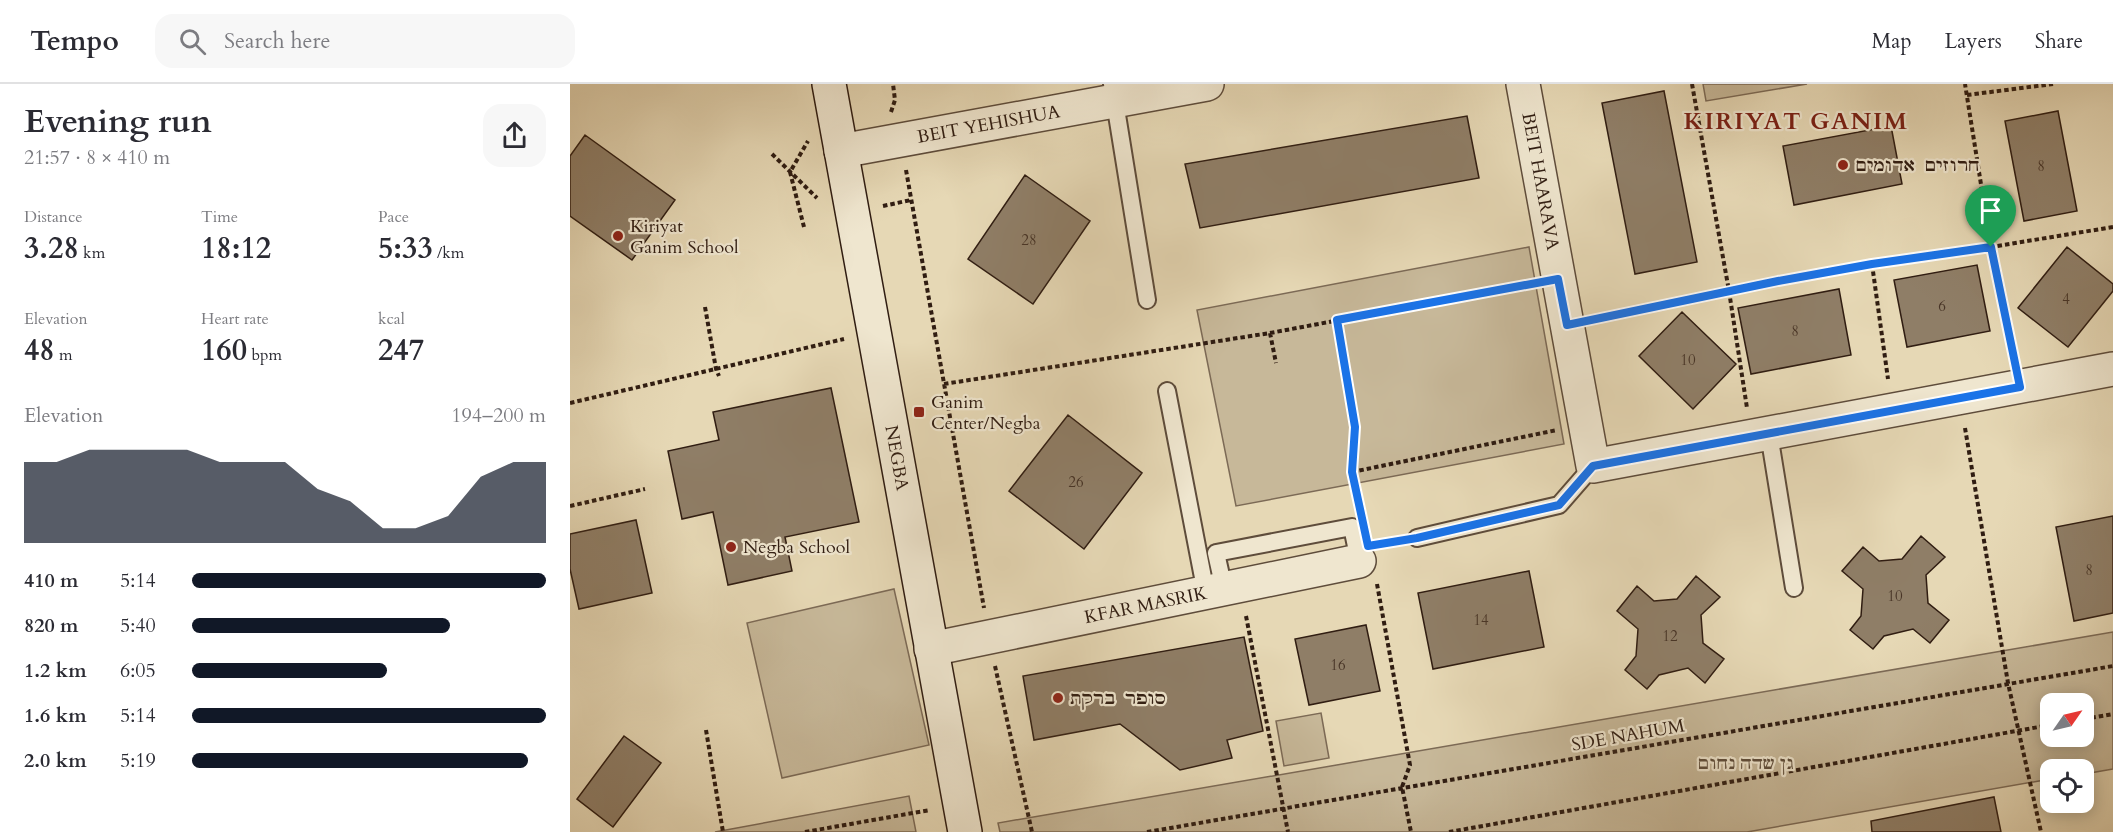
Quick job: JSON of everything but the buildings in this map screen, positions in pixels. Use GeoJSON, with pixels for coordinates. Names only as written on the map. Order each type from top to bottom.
{"type":"FeatureCollection","features":[{"type":"Feature","properties":{"kind":"street","name":"BEIT YEHISHUA"},"geometry":{"type":"LineString","coordinates":[[841,151],[1114,93],[1206,84]]}},
{"type":"Feature","properties":{"kind":"street","name":"BEIT HAARAVA"},"geometry":{"type":"LineString","coordinates":[[1522,84],[1593,466]]}},
{"type":"Feature","properties":{"kind":"street","name":"NEGBA"},"geometry":{"type":"LineString","coordinates":[[830,92],[963,818]]}},
{"type":"Feature","properties":{"kind":"street"},"geometry":{"type":"LineString","coordinates":[[1593,466],[2113,369]]}},
{"type":"Feature","properties":{"kind":"street","name":"KFAR MASRIK"},"geometry":{"type":"LineString","coordinates":[[931,649],[1223,589],[1368,571]]}},
{"type":"Feature","properties":{"kind":"lane"},"geometry":{"type":"LineString","coordinates":[[1114,93],[1147,300]]}},
{"type":"Feature","properties":{"kind":"lane"},"geometry":{"type":"LineString","coordinates":[[1167,391],[1223,589]]}},
{"type":"Feature","properties":{"kind":"lane"},"geometry":{"type":"LineString","coordinates":[[1760,435],[1794,588]]}},
{"type":"Feature","properties":{"kind":"lane"},"geometry":{"type":"LineString","coordinates":[[1417,538],[1559,505],[1593,466]]}},
{"type":"Feature","properties":{"kind":"path"},"geometry":{"type":"LineString","coordinates":[[1692,84],[1729,291],[1760,435]]}},
{"type":"Feature","properties":{"kind":"path"},"geometry":{"type":"LineString","coordinates":[[1965,84],[1991,247],[2020,387]]}},
{"type":"Feature","properties":{"kind":"path"},"geometry":{"type":"LineString","coordinates":[[1967,95],[2053,84]]}},
{"type":"Feature","properties":{"kind":"path"},"geometry":{"type":"LineString","coordinates":[[804,227],[790,172],[830,92]]}},
{"type":"Feature","properties":{"kind":"path"},"geometry":{"type":"LineString","coordinates":[[880,144],[906,170],[989,637],[1032,832]]}},
{"type":"Feature","properties":{"kind":"path"},"geometry":{"type":"LineString","coordinates":[[1567,325],[1872,264],[2113,227]]}},
{"type":"Feature","properties":{"kind":"path"},"geometry":{"type":"LineString","coordinates":[[1872,264],[1892,411]]}},
{"type":"Feature","properties":{"kind":"path"},"geometry":{"type":"LineString","coordinates":[[944,384],[1270,333],[1558,279]]}},
{"type":"Feature","properties":{"kind":"path"},"geometry":{"type":"LineString","coordinates":[[705,307],[719,376]]}},
{"type":"Feature","properties":{"kind":"path"},"geometry":{"type":"LineString","coordinates":[[1337,320],[1355,427],[1352,472],[1362,514]]}},
{"type":"Feature","properties":{"kind":"path"},"geometry":{"type":"LineString","coordinates":[[570,403],[874,332]]}},
{"type":"Feature","properties":{"kind":"path"},"geometry":{"type":"LineString","coordinates":[[1270,333],[1276,363]]}},
{"type":"Feature","properties":{"kind":"path"},"geometry":{"type":"LineString","coordinates":[[1960,398],[2008,684],[2041,832]]}},
{"type":"Feature","properties":{"kind":"path"},"geometry":{"type":"LineString","coordinates":[[1352,472],[1585,424]]}},
{"type":"Feature","properties":{"kind":"path"},"geometry":{"type":"LineString","coordinates":[[570,506],[645,489]]}},
{"type":"Feature","properties":{"kind":"path"},"geometry":{"type":"LineString","coordinates":[[1368,571],[1410,765],[1402,787],[1411,832]]}},
{"type":"Feature","properties":{"kind":"path"},"geometry":{"type":"LineString","coordinates":[[1223,589],[1284,808],[1288,832]]}},
{"type":"Feature","properties":{"kind":"path","name":"SDE NAHUM"},"geometry":{"type":"LineString","coordinates":[[1147,832],[2113,666]]}},
{"type":"Feature","properties":{"kind":"path"},"geometry":{"type":"LineString","coordinates":[[2094,717],[2113,714]]}},
{"type":"Feature","properties":{"kind":"path"},"geometry":{"type":"LineString","coordinates":[[1449,832],[2040,727]]}},
{"type":"Feature","properties":{"kind":"path"},"geometry":{"type":"LineString","coordinates":[[706,730],[723,832]]}},
{"type":"Feature","properties":{"kind":"path"},"geometry":{"type":"LineString","coordinates":[[805,832],[963,818]]}},
{"type":"Feature","properties":{"kind":"green space"},"geometry":{"type":"Polygon","coordinates":[[[1703,84],[1807,84],[1706,101],[1703,84]]]}},
{"type":"Feature","properties":{"kind":"green space"},"geometry":{"type":"Polygon","coordinates":[[[1529,247],[1564,444],[1236,506],[1197,310],[1529,247]]]}},
{"type":"Feature","properties":{"kind":"green space"},"geometry":{"type":"Polygon","coordinates":[[[894,589],[929,745],[782,778],[747,623],[894,589]]]}},
{"type":"Feature","properties":{"kind":"green space","name":"גן שדה נחום"},"geometry":{"type":"Polygon","coordinates":[[[2113,632],[2113,769],[2094,772],[2094,759],[2040,759],[2040,781],[1747,832],[1000,832],[998,823],[2113,632]]]}},
{"type":"Feature","properties":{"kind":"green space"},"geometry":{"type":"Polygon","coordinates":[[[1321,713],[1329,758],[1284,766],[1276,721],[1321,713]]]}},
{"type":"Feature","properties":{"kind":"green space"},"geometry":{"type":"Polygon","coordinates":[[[909,796],[916,832],[715,832],[909,796]]]}},
{"type":"Feature","properties":{"kind":"place","name":"חרוזים אדומים"},"geometry":{"type":"Point","coordinates":[1843,165]}},
{"type":"Feature","properties":{"kind":"place","name":"Kiriyat Ganim School"},"geometry":{"type":"Point","coordinates":[618,236]}},
{"type":"Feature","properties":{"kind":"place","name":"Ganim Center/Negba"},"geometry":{"type":"Point","coordinates":[919,412]}},
{"type":"Feature","properties":{"kind":"place","name":"Negba School"},"geometry":{"type":"Point","coordinates":[731,547]}},
{"type":"Feature","properties":{"kind":"place","name":"סופר ברקת"},"geometry":{"type":"Point","coordinates":[1058,698]}},
{"type":"Feature","properties":{"kind":"district","name":"KIRIYAT GANIM"},"geometry":{"type":"Point","coordinates":[1796,121]}},
{"type":"Feature","properties":{"kind":"route"},"geometry":{"type":"LineString","coordinates":[[1991,247],[2020,387],[1593,466],[1559,505],[1417,538],[1368,546],[1352,472],[1355,427],[1337,320],[1558,279],[1567,325],[1778,281],[1872,264],[1991,247]]}}]}
